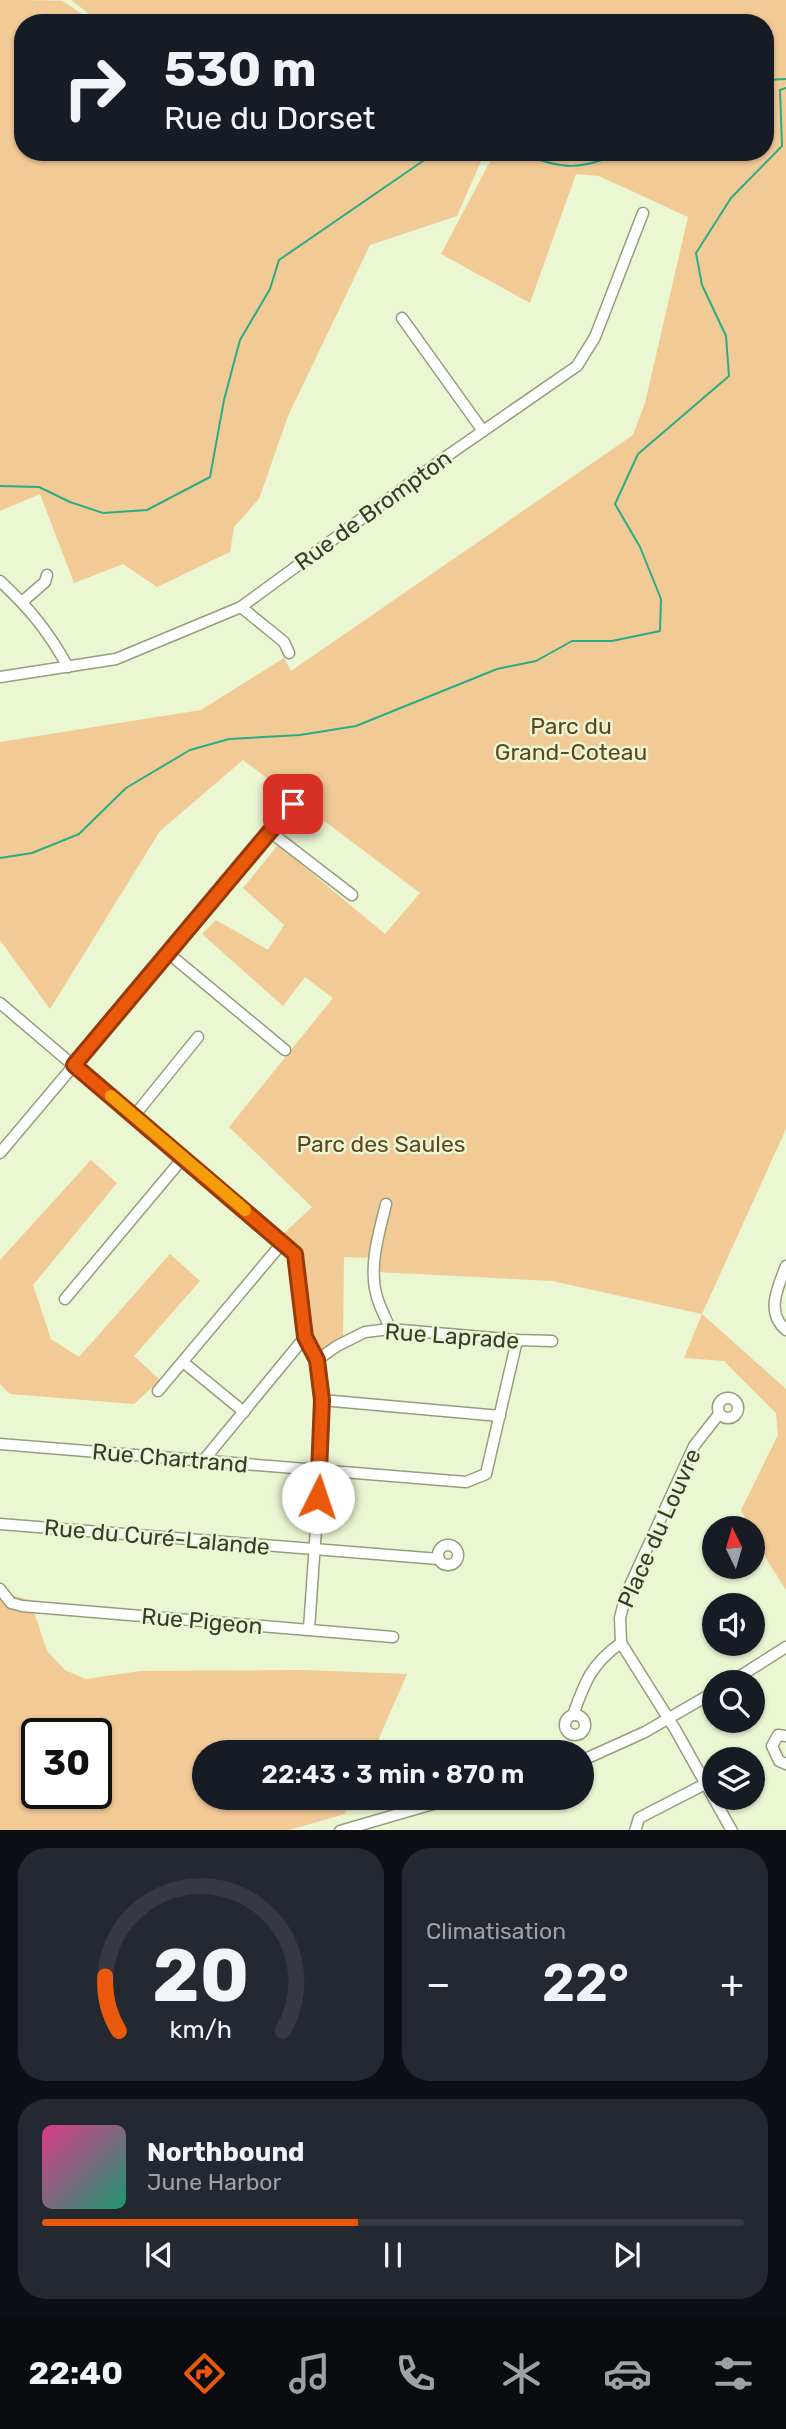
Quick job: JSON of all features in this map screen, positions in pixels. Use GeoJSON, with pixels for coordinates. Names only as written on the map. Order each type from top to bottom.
{"type":"FeatureCollection","features":[{"type":"Feature","properties":{"kind":"street","name":"Rue de Brompton"},"geometry":{"type":"LineString","coordinates":[[0,677],[131,654],[241,607],[577,366],[595,337],[643,213]]}},
{"type":"Feature","properties":{"kind":"street"},"geometry":{"type":"LineString","coordinates":[[402,318],[483,431]]}},
{"type":"Feature","properties":{"kind":"street"},"geometry":{"type":"LineString","coordinates":[[22,602],[45,582],[47,575]]}},
{"type":"Feature","properties":{"kind":"street"},"geometry":{"type":"LineString","coordinates":[[0,581],[48,631],[68,667]]}},
{"type":"Feature","properties":{"kind":"street"},"geometry":{"type":"LineString","coordinates":[[241,607],[284,642],[289,653]]}},
{"type":"Feature","properties":{"kind":"street"},"geometry":{"type":"LineString","coordinates":[[0,1153],[293,804]]}},
{"type":"Feature","properties":{"kind":"street"},"geometry":{"type":"LineString","coordinates":[[269,831],[352,895]]}},
{"type":"Feature","properties":{"kind":"street"},"geometry":{"type":"LineString","coordinates":[[168,953],[285,1050]]}},
{"type":"Feature","properties":{"kind":"street"},"geometry":{"type":"LineString","coordinates":[[0,1003],[295,1254],[305,1337],[317,1360],[322,1400],[309,1629]]}},
{"type":"Feature","properties":{"kind":"street"},"geometry":{"type":"LineString","coordinates":[[134,1115],[198,1037]]}},
{"type":"Feature","properties":{"kind":"street"},"geometry":{"type":"LineString","coordinates":[[65,1299],[183,1158]]}},
{"type":"Feature","properties":{"kind":"street"},"geometry":{"type":"LineString","coordinates":[[386,1204],[374,1270],[376,1295],[390,1329]]}},
{"type":"Feature","properties":{"kind":"street"},"geometry":{"type":"LineString","coordinates":[[158,1391],[283,1242]]}},
{"type":"Feature","properties":{"kind":"street"},"geometry":{"type":"LineString","coordinates":[[786,1266],[775,1293],[774,1303],[781,1326],[786,1330]]}},
{"type":"Feature","properties":{"kind":"street","name":"Rue Laprade"},"geometry":{"type":"LineString","coordinates":[[317,1360],[365,1332],[390,1329],[552,1341]]}},
{"type":"Feature","properties":{"kind":"street"},"geometry":{"type":"LineString","coordinates":[[203,1461],[305,1337]]}},
{"type":"Feature","properties":{"kind":"street"},"geometry":{"type":"LineString","coordinates":[[322,1400],[500,1416],[517,1340]]}},
{"type":"Feature","properties":{"kind":"street"},"geometry":{"type":"LineString","coordinates":[[183,1362],[244,1412]]}},
{"type":"Feature","properties":{"kind":"street","name":"Place du Louvre"},"geometry":{"type":"LineString","coordinates":[[621,1643],[620,1618],[626,1594],[694,1446],[719,1414]]}},
{"type":"Feature","properties":{"kind":"street","name":"Rue Chartrand"},"geometry":{"type":"LineString","coordinates":[[0,1444],[466,1482],[486,1474],[500,1416]]}},
{"type":"Feature","properties":{"kind":"street","name":"Rue du Curé-Lalande"},"geometry":{"type":"LineString","coordinates":[[0,1524],[439,1559]]}},
{"type":"Feature","properties":{"kind":"street","name":"Rue Pigeon"},"geometry":{"type":"LineString","coordinates":[[0,1590],[11,1603],[22,1606],[393,1637]]}},
{"type":"Feature","properties":{"kind":"street"},"geometry":{"type":"LineString","coordinates":[[573,1715],[592,1669],[621,1643],[702,1779]]}},
{"type":"Feature","properties":{"kind":"street"},"geometry":{"type":"LineString","coordinates":[[750,1670],[786,1647]]}},
{"type":"Feature","properties":{"kind":"street"},"geometry":{"type":"LineString","coordinates":[[594,1755],[622,1744],[702,1699]]}},
{"type":"Feature","properties":{"kind":"street"},"geometry":{"type":"LineString","coordinates":[[786,1736],[778,1735],[772,1746],[779,1761],[786,1764]]}},
{"type":"Feature","properties":{"kind":"street"},"geometry":{"type":"LineString","coordinates":[[635,1830],[639,1818],[702,1786]]}},
{"type":"Feature","properties":{"kind":"street"},"geometry":{"type":"LineString","coordinates":[[340,1830],[411,1810]]}},
{"type":"Feature","properties":{"kind":"street"},"geometry":{"type":"LineString","coordinates":[[720,1810],[732,1830]]}},
{"type":"Feature","properties":{"kind":"green space"},"geometry":{"type":"Polygon","coordinates":[[[0,0],[62,1],[82,14],[14,14],[14,161],[481,161],[457,216],[370,245],[288,416],[259,499],[234,527],[230,552],[157,587],[123,564],[74,583],[40,494],[0,511],[0,0]]]}},
{"type":"Feature","properties":{"kind":"green space","name":"Parc du Grand-Coteau"},"geometry":{"type":"Polygon","coordinates":[[[71,0],[786,0],[786,1129],[702,1314],[552,1281],[377,1272],[373,1258],[344,1257],[343,1338],[316,1357],[310,1337],[297,1248],[279,1238],[312,1207],[229,1127],[333,998],[305,977],[283,1006],[202,934],[216,920],[268,950],[284,925],[243,888],[278,845],[385,934],[420,893],[243,760],[160,831],[50,1009],[0,940],[0,742],[201,710],[284,658],[291,671],[633,435],[645,403],[688,217],[599,176],[576,174],[530,303],[441,254],[490,161],[774,161],[774,14],[89,14],[71,0]]]}},
{"type":"Feature","properties":{"kind":"green space"},"geometry":{"type":"Polygon","coordinates":[[[91,1160],[117,1183],[33,1285],[51,1339],[79,1357],[170,1254],[200,1281],[134,1356],[160,1380],[134,1404],[10,1394],[0,1384],[0,1260],[91,1160]]]}},
{"type":"Feature","properties":{"kind":"green space"},"geometry":{"type":"Polygon","coordinates":[[[702,1314],[786,1389],[786,1590],[765,1556],[765,1516],[744,1516],[741,1510],[778,1435],[776,1413],[724,1361],[684,1358],[702,1314]]]}},
{"type":"Feature","properties":{"kind":"green space"},"geometry":{"type":"Polygon","coordinates":[[[0,1583],[7,1594],[30,1600],[47,1651],[65,1670],[86,1679],[140,1671],[304,1670],[407,1674],[378,1740],[192,1740],[192,1810],[347,1810],[345,1814],[289,1830],[0,1830],[0,1583]]]}},
{"type":"Feature","properties":{"kind":"waterway"},"geometry":{"type":"LineString","coordinates":[[774,80],[786,79]]}},
{"type":"Feature","properties":{"kind":"waterway"},"geometry":{"type":"LineString","coordinates":[[774,154],[782,146],[780,90],[786,88]]}},
{"type":"Feature","properties":{"kind":"waterway"},"geometry":{"type":"LineString","coordinates":[[0,486],[39,487],[70,502],[103,513],[147,510],[210,477],[224,400],[240,340],[270,289],[279,260],[423,161]]}},
{"type":"Feature","properties":{"kind":"waterway"},"geometry":{"type":"LineString","coordinates":[[543,161],[572,166],[598,161]]}},
{"type":"Feature","properties":{"kind":"waterway"},"geometry":{"type":"LineString","coordinates":[[0,858],[32,853],[79,834],[126,788],[190,750],[229,739],[300,735],[356,726],[497,669],[536,661],[572,641],[612,641],[660,631],[661,599],[640,547],[615,504],[638,454],[729,376],[726,336],[702,285],[696,253],[731,198],[767,161]]}},
{"type":"Feature","properties":{"kind":"slow traffic"},"geometry":{"type":"LineString","coordinates":[[111,1096],[245,1210]]}},
{"type":"Feature","properties":{"kind":"route"},"geometry":{"type":"LineString","coordinates":[[293,804],[74,1065],[295,1254],[305,1337],[317,1360],[322,1400],[318,1497]]}},
{"type":"Feature","properties":{"kind":"park label","name":"Parc des Saules"},"geometry":{"type":"Point","coordinates":[381,1144]}}]}
